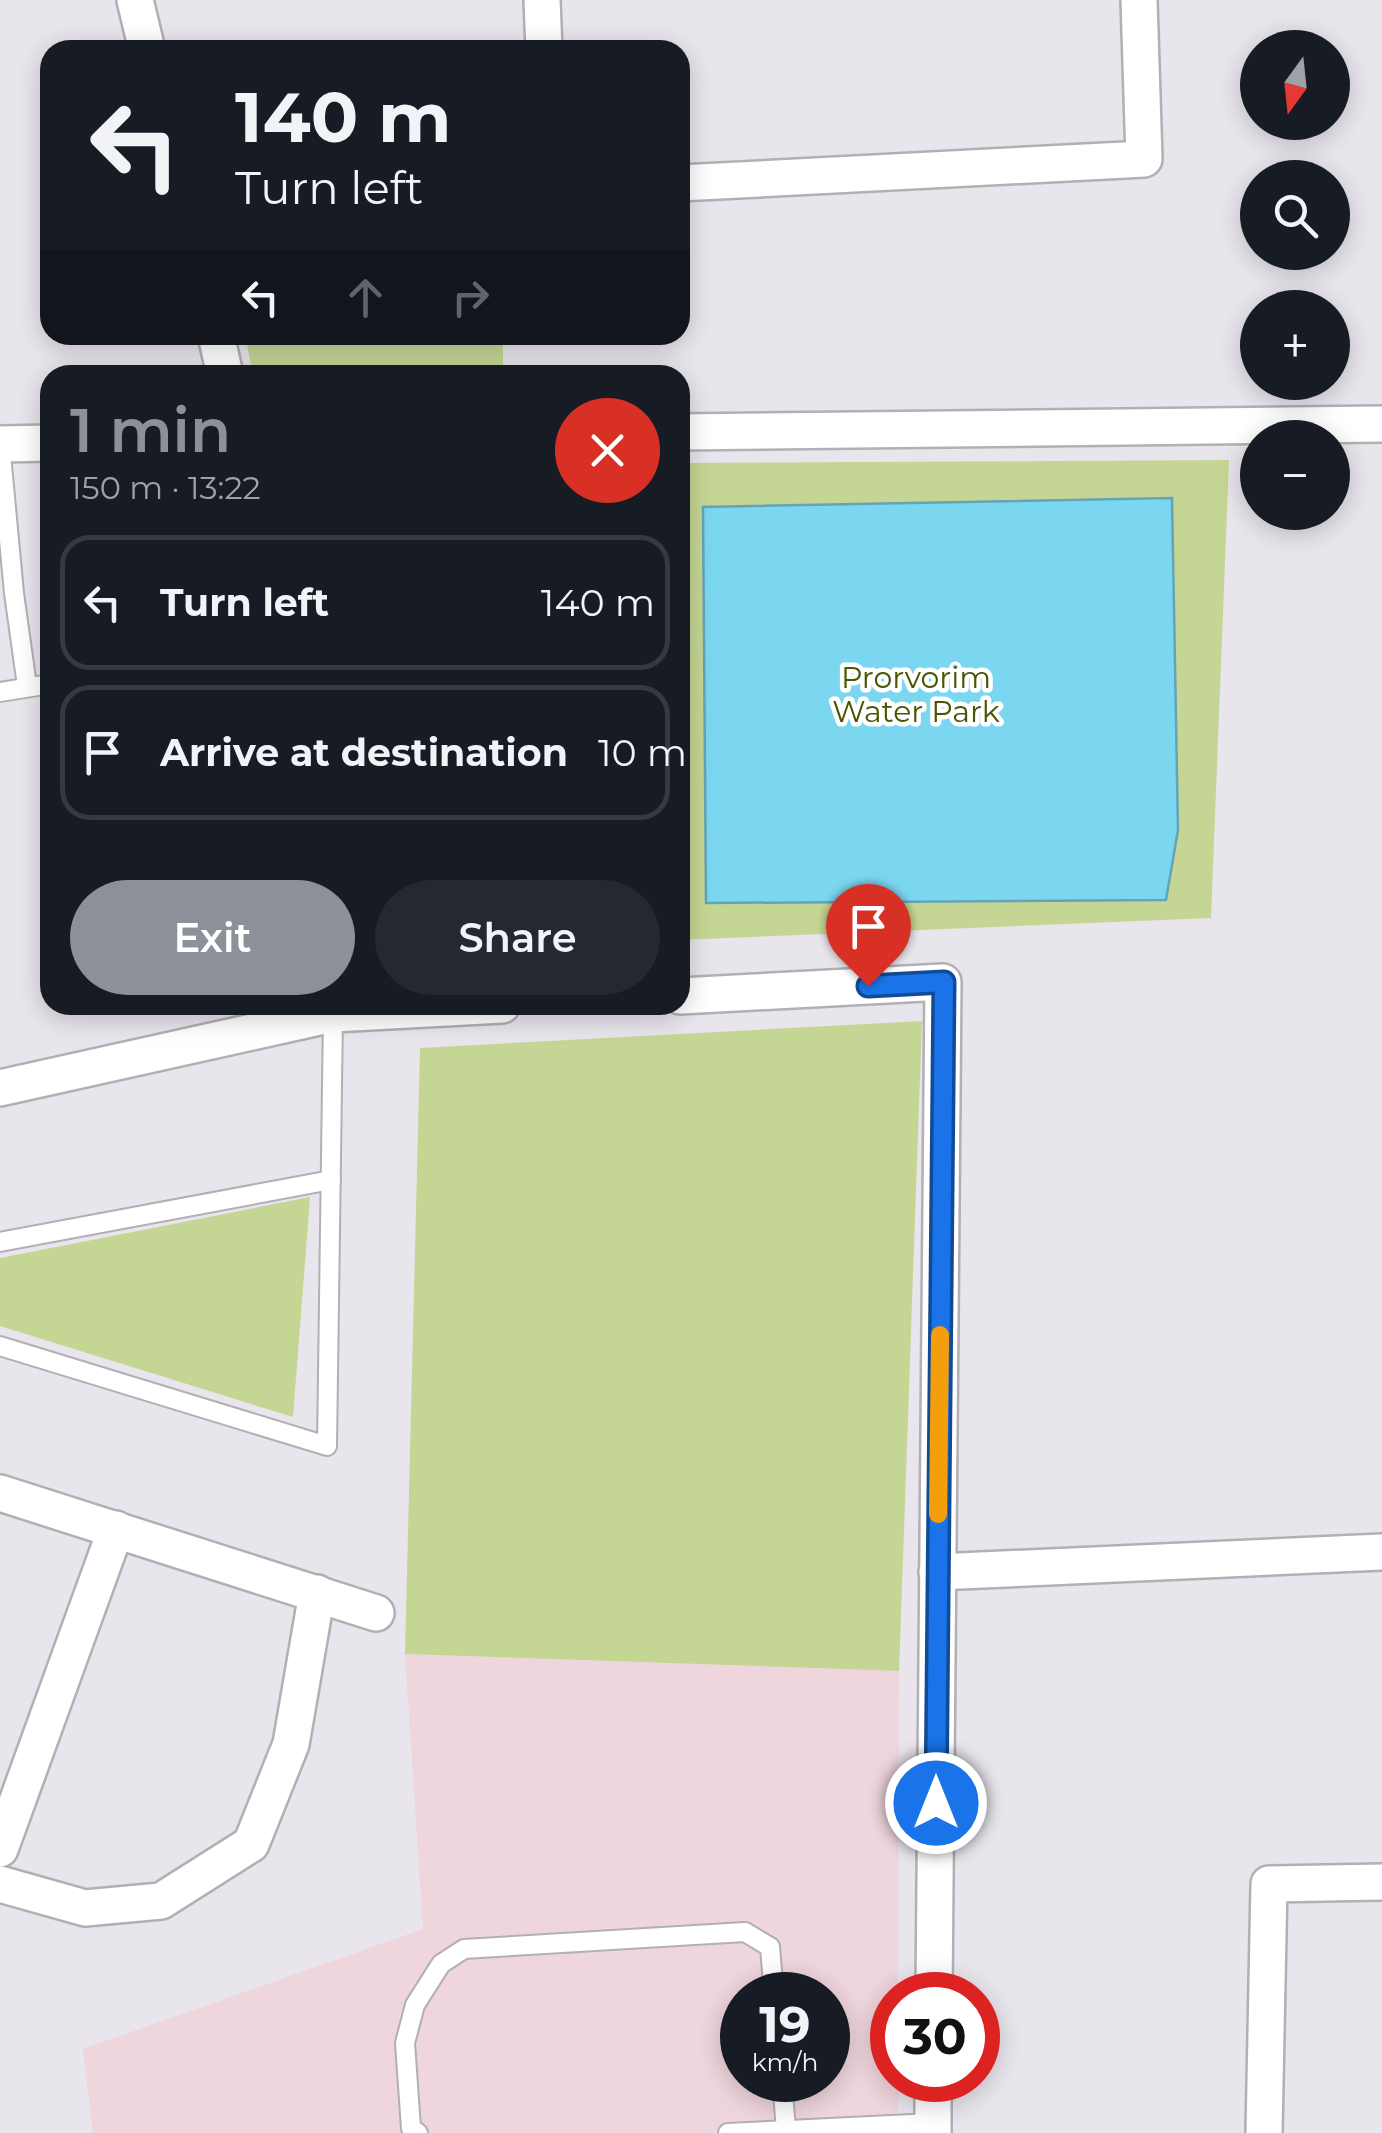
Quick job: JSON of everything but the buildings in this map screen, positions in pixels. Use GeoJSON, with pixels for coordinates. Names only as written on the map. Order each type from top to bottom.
{"type":"FeatureCollection","features":[{"type":"Feature","properties":{"kind":"street"},"geometry":{"type":"LineString","coordinates":[[135,0],[145,40]]}},
{"type":"Feature","properties":{"kind":"street"},"geometry":{"type":"LineString","coordinates":[[542,0],[544,40]]}},
{"type":"Feature","properties":{"kind":"street"},"geometry":{"type":"LineString","coordinates":[[690,183],[1144,158],[1139,0]]}},
{"type":"Feature","properties":{"kind":"street"},"geometry":{"type":"LineString","coordinates":[[690,432],[1382,424]]}},
{"type":"Feature","properties":{"kind":"street"},"geometry":{"type":"LineString","coordinates":[[0,444],[40,443]]}},
{"type":"Feature","properties":{"kind":"street"},"geometry":{"type":"LineString","coordinates":[[690,995],[944,982],[934,1972]]}},
{"type":"Feature","properties":{"kind":"street"},"geometry":{"type":"LineString","coordinates":[[0,1088],[307,1015]]}},
{"type":"Feature","properties":{"kind":"street"},"geometry":{"type":"LineString","coordinates":[[0,1493],[376,1613]]}},
{"type":"Feature","properties":{"kind":"street"},"geometry":{"type":"LineString","coordinates":[[0,1849],[116,1529]]}},
{"type":"Feature","properties":{"kind":"street"},"geometry":{"type":"LineString","coordinates":[[937,1572],[1382,1552]]}},
{"type":"Feature","properties":{"kind":"street"},"geometry":{"type":"LineString","coordinates":[[0,1884],[84,1908],[161,1900],[251,1844],[291,1744],[316,1593]]}},
{"type":"Feature","properties":{"kind":"street"},"geometry":{"type":"LineString","coordinates":[[1264,2133],[1268,1884],[1382,1882]]}},
{"type":"Feature","properties":{"kind":"street"},"geometry":{"type":"LineString","coordinates":[[933,2128],[934,2102]]}},
{"type":"Feature","properties":{"kind":"lane"},"geometry":{"type":"LineString","coordinates":[[0,444],[7,593],[27,686]]}},
{"type":"Feature","properties":{"kind":"lane"},"geometry":{"type":"LineString","coordinates":[[0,692],[40,685]]}},
{"type":"Feature","properties":{"kind":"lane"},"geometry":{"type":"LineString","coordinates":[[0,1346],[328,1446],[332,1015]]}},
{"type":"Feature","properties":{"kind":"lane"},"geometry":{"type":"LineString","coordinates":[[0,1242],[331,1180]]}},
{"type":"Feature","properties":{"kind":"lane"},"geometry":{"type":"LineString","coordinates":[[418,2133],[411,2128],[405,2043],[415,2005],[441,1964],[464,1949],[745,1932],[770,1947],[772,1972]]}},
{"type":"Feature","properties":{"kind":"lane"},"geometry":{"type":"LineString","coordinates":[[784,2102],[786,2130]]}},
{"type":"Feature","properties":{"kind":"lane"},"geometry":{"type":"LineString","coordinates":[[728,2133],[933,2128]]}},
{"type":"Feature","properties":{"kind":"shaded area"},"geometry":{"type":"Polygon","coordinates":[[[405,1654],[899,1671],[898,1972],[870,1972],[870,2102],[898,2102],[898,2133],[93,2133],[83,2049],[423,1929],[405,1654]]]}},
{"type":"Feature","properties":{"kind":"green space"},"geometry":{"type":"Polygon","coordinates":[[[247,345],[503,345],[503,365],[251,365],[247,345]]]}},
{"type":"Feature","properties":{"kind":"green space","name":"Prorvorim Water Park"},"geometry":{"type":"Polygon","coordinates":[[[1229,460],[1211,918],[690,940],[690,463],[1229,460]]]}},
{"type":"Feature","properties":{"kind":"green space"},"geometry":{"type":"Polygon","coordinates":[[[922,1021],[899,1671],[405,1654],[420,1048],[922,1021]]]}},
{"type":"Feature","properties":{"kind":"green space"},"geometry":{"type":"Polygon","coordinates":[[[310,1197],[293,1417],[0,1326],[0,1258],[310,1197]]]}},
{"type":"Feature","properties":{"kind":"water","name":"Prorvorim Water Park"},"geometry":{"type":"Polygon","coordinates":[[[1172,498],[1178,830],[1166,900],[706,903],[703,507],[1172,498]]]}},
{"type":"Feature","properties":{"kind":"slow traffic"},"geometry":{"type":"LineString","coordinates":[[938,1514],[940,1335]]}},
{"type":"Feature","properties":{"kind":"route"},"geometry":{"type":"LineString","coordinates":[[868,986],[944,982],[936,1803]]}}]}
